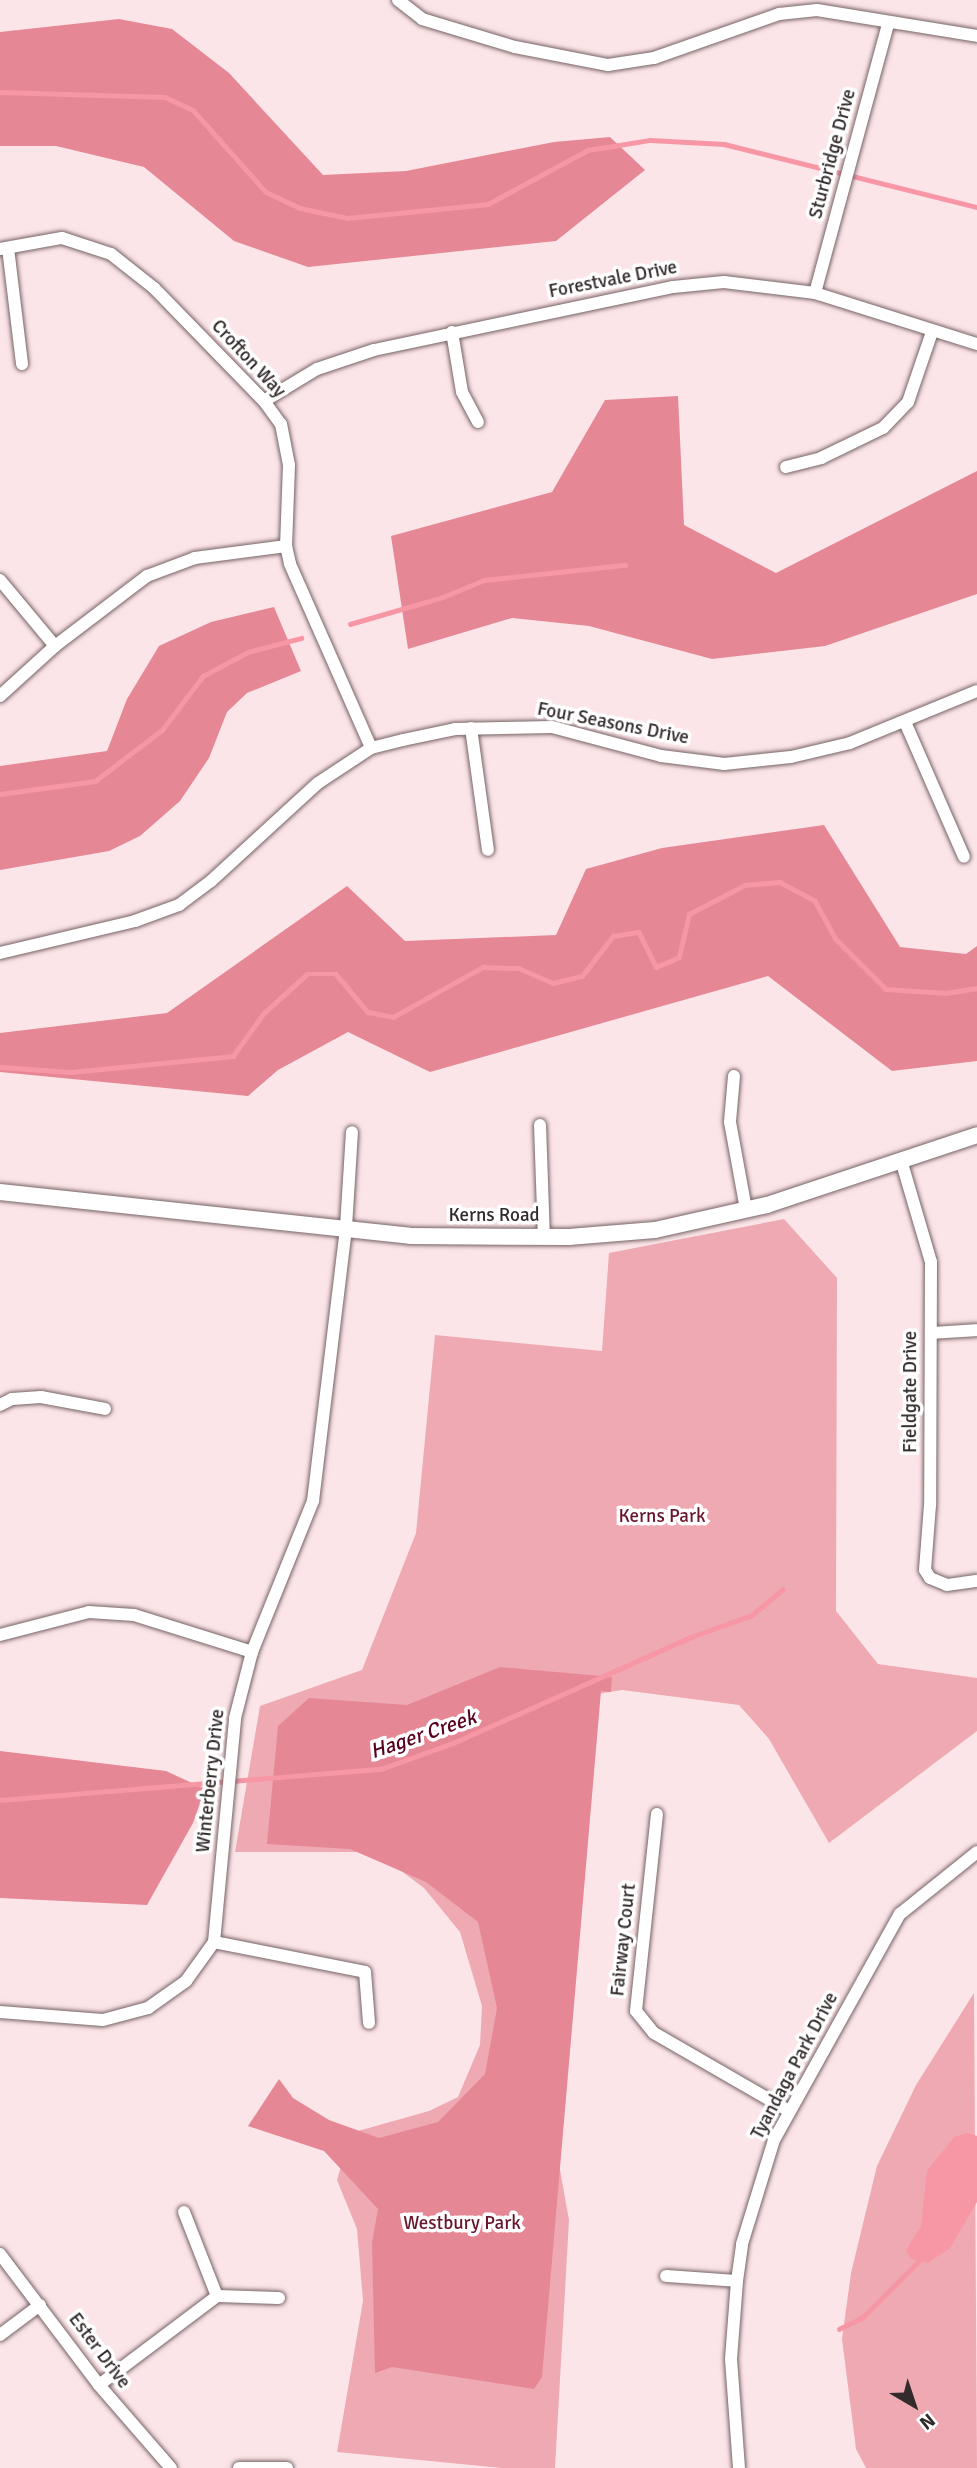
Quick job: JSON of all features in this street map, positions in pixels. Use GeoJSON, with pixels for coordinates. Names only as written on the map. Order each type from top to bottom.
{"type":"FeatureCollection","features":[{"type":"Feature","properties":{"kind":"street"},"geometry":{"type":"LineString","coordinates":[[398,0],[422,19],[515,47],[608,65],[654,58],[779,14],[817,10],[888,25],[977,36]]}},
{"type":"Feature","properties":{"kind":"street","name":"Sturbridge Drive"},"geometry":{"type":"LineString","coordinates":[[815,293],[888,25]]}},
{"type":"Feature","properties":{"kind":"street","name":"Crofton Way"},"geometry":{"type":"LineString","coordinates":[[4,249],[62,238],[111,254],[154,288],[264,401],[281,424],[289,464],[286,546],[312,622],[371,748]]}},
{"type":"Feature","properties":{"kind":"street"},"geometry":{"type":"LineString","coordinates":[[4,249],[22,364]]}},
{"type":"Feature","properties":{"kind":"street","name":"Forestvale Drive"},"geometry":{"type":"LineString","coordinates":[[264,401],[317,369],[452,332],[673,287],[724,282],[769,284],[815,293],[977,344]]}},
{"type":"Feature","properties":{"kind":"street"},"geometry":{"type":"LineString","coordinates":[[452,332],[463,392],[478,422]]}},
{"type":"Feature","properties":{"kind":"street"},"geometry":{"type":"LineString","coordinates":[[786,467],[821,458],[883,428],[908,402],[932,332]]}},
{"type":"Feature","properties":{"kind":"street"},"geometry":{"type":"LineString","coordinates":[[0,695],[55,646],[147,576],[195,558],[286,546]]}},
{"type":"Feature","properties":{"kind":"street"},"geometry":{"type":"LineString","coordinates":[[0,580],[55,646]]}},
{"type":"Feature","properties":{"kind":"street","name":"Four Seasons Drive"},"geometry":{"type":"LineString","coordinates":[[0,953],[135,921],[179,905],[211,881],[318,783],[371,748],[471,728],[552,727],[661,756],[724,764],[791,757],[850,743],[977,691]]}},
{"type":"Feature","properties":{"kind":"street"},"geometry":{"type":"LineString","coordinates":[[905,722],[964,858]]}},
{"type":"Feature","properties":{"kind":"street"},"geometry":{"type":"LineString","coordinates":[[471,728],[488,850]]}},
{"type":"Feature","properties":{"kind":"street"},"geometry":{"type":"LineString","coordinates":[[734,1076],[730,1122],[746,1209]]}},
{"type":"Feature","properties":{"kind":"street"},"geometry":{"type":"LineString","coordinates":[[540,1125],[544,1237]]}},
{"type":"Feature","properties":{"kind":"street","name":"Winterberry Drive"},"geometry":{"type":"LineString","coordinates":[[0,2012],[103,2020],[148,2008],[186,1981],[214,1941],[235,1718],[252,1652],[313,1501],[346,1227],[352,1132]]}},
{"type":"Feature","properties":{"kind":"street","name":"Kerns Road"},"geometry":{"type":"LineString","coordinates":[[0,1192],[346,1227],[410,1236],[544,1237],[655,1230],[746,1209],[977,1135]]}},
{"type":"Feature","properties":{"kind":"street","name":"Fieldgate Drive"},"geometry":{"type":"LineString","coordinates":[[901,1160],[931,1262],[925,1570],[930,1578],[947,1585],[977,1581]]}},
{"type":"Feature","properties":{"kind":"street"},"geometry":{"type":"LineString","coordinates":[[931,1333],[977,1329]]}},
{"type":"Feature","properties":{"kind":"street"},"geometry":{"type":"LineString","coordinates":[[0,1405],[41,1396],[105,1409]]}},
{"type":"Feature","properties":{"kind":"street"},"geometry":{"type":"LineString","coordinates":[[0,1636],[89,1612],[134,1615],[252,1652]]}},
{"type":"Feature","properties":{"kind":"street","name":"Fairway Court"},"geometry":{"type":"LineString","coordinates":[[657,1814],[636,2011],[654,2033],[789,2111]]}},
{"type":"Feature","properties":{"kind":"street","name":"Tyandaga Park Drive"},"geometry":{"type":"LineString","coordinates":[[739,2468],[731,2370],[737,2281],[742,2244],[762,2173],[789,2111],[900,1914],[977,1852]]}},
{"type":"Feature","properties":{"kind":"street"},"geometry":{"type":"LineString","coordinates":[[214,1941],[365,1972],[369,2023]]}},
{"type":"Feature","properties":{"kind":"street"},"geometry":{"type":"LineString","coordinates":[[184,2212],[217,2297]]}},
{"type":"Feature","properties":{"kind":"street","name":"Ester Drive"},"geometry":{"type":"LineString","coordinates":[[0,2254],[99,2385],[171,2468]]}},
{"type":"Feature","properties":{"kind":"street"},"geometry":{"type":"LineString","coordinates":[[666,2276],[737,2281]]}},
{"type":"Feature","properties":{"kind":"street"},"geometry":{"type":"LineString","coordinates":[[99,2385],[217,2297],[279,2298]]}},
{"type":"Feature","properties":{"kind":"street"},"geometry":{"type":"LineString","coordinates":[[0,2335],[40,2305]]}},
{"type":"Feature","properties":{"kind":"street"},"geometry":{"type":"LineString","coordinates":[[239,2468],[287,2468]]}},
{"type":"Feature","properties":{"kind":"green space"},"geometry":{"type":"Polygon","coordinates":[[[119,19],[172,29],[229,73],[323,175],[406,171],[554,142],[610,137],[645,170],[556,241],[308,267],[234,241],[144,167],[56,146],[0,146],[0,32],[119,19]]]}},
{"type":"Feature","properties":{"kind":"green space"},"geometry":{"type":"Polygon","coordinates":[[[678,396],[684,525],[776,573],[977,471],[977,594],[825,646],[712,659],[589,626],[512,618],[408,649],[391,536],[552,492],[605,400],[678,396]]]}},
{"type":"Feature","properties":{"kind":"green space"},"geometry":{"type":"Polygon","coordinates":[[[274,607],[301,671],[247,693],[227,712],[209,758],[180,801],[140,836],[109,851],[0,870],[0,766],[107,751],[127,699],[159,646],[211,622],[274,607]]]}},
{"type":"Feature","properties":{"kind":"green space"},"geometry":{"type":"Polygon","coordinates":[[[824,825],[900,947],[966,954],[977,946],[977,1061],[892,1071],[768,976],[430,1072],[348,1032],[278,1070],[248,1096],[0,1072],[0,1033],[167,1013],[347,886],[405,941],[556,935],[586,869],[662,848],[824,825]]]}},
{"type":"Feature","properties":{"kind":"green space","name":"Kerns Park"},"geometry":{"type":"Polygon","coordinates":[[[784,1219],[837,1278],[836,1611],[878,1664],[977,1678],[977,1731],[829,1843],[769,1739],[739,1705],[622,1690],[535,1704],[550,2114],[569,2220],[555,2468],[502,2468],[337,2452],[363,2301],[357,2229],[337,2180],[351,2133],[429,2111],[458,2097],[480,2045],[482,2006],[460,1932],[424,1888],[376,1852],[235,1852],[260,1706],[362,1670],[416,1533],[435,1335],[602,1351],[609,1253],[784,1219]]]}},
{"type":"Feature","properties":{"kind":"green space","name":"Westbury Park"},"geometry":{"type":"Polygon","coordinates":[[[500,1667],[612,1677],[611,1692],[601,1691],[542,2377],[534,2389],[392,2367],[375,2373],[372,2243],[378,2209],[324,2151],[248,2126],[279,2079],[293,2098],[329,2120],[379,2138],[438,2122],[485,2074],[497,2008],[478,1922],[426,1882],[350,1849],[267,1844],[278,1726],[309,1698],[407,1705],[500,1667]]]}},
{"type":"Feature","properties":{"kind":"green space"},"geometry":{"type":"Polygon","coordinates":[[[0,1751],[166,1771],[205,1789],[193,1823],[147,1905],[0,1898],[0,1751]]]}},
{"type":"Feature","properties":{"kind":"green space"},"geometry":{"type":"Polygon","coordinates":[[[974,1993],[977,2468],[866,2468],[856,2449],[842,2339],[851,2273],[877,2166],[916,2085],[974,1993]]]}},
{"type":"Feature","properties":{"kind":"shaded area"},"geometry":{"type":"Polygon","coordinates":[[[967,2133],[977,2136],[977,2202],[950,2248],[928,2263],[911,2259],[906,2250],[921,2226],[927,2171],[954,2137],[967,2133]]]}},
{"type":"Feature","properties":{"kind":"waterway"},"geometry":{"type":"LineString","coordinates":[[0,92],[165,97],[193,110],[266,192],[300,208],[348,218],[488,204],[588,150],[650,140],[724,144],[977,207]]}},
{"type":"Feature","properties":{"kind":"waterway"},"geometry":{"type":"LineString","coordinates":[[350,624],[443,597],[484,580],[625,565]]}},
{"type":"Feature","properties":{"kind":"waterway"},"geometry":{"type":"LineString","coordinates":[[0,794],[95,781],[162,730],[203,676],[248,652],[301,638]]}},
{"type":"Feature","properties":{"kind":"waterway"},"geometry":{"type":"LineString","coordinates":[[0,1067],[71,1072],[233,1056],[263,1014],[307,974],[336,974],[368,1012],[393,1017],[483,967],[519,968],[553,983],[582,976],[613,936],[639,932],[656,967],[679,957],[689,914],[745,885],[780,882],[815,901],[836,939],[886,989],[946,993],[977,988]]}},
{"type":"Feature","properties":{"kind":"waterway","name":"Hager Creek"},"geometry":{"type":"LineString","coordinates":[[0,1800],[381,1769],[453,1743],[691,1637],[752,1615],[783,1589]]}},
{"type":"Feature","properties":{"kind":"waterway"},"geometry":{"type":"LineString","coordinates":[[839,2329],[862,2318],[918,2262]]}}]}
